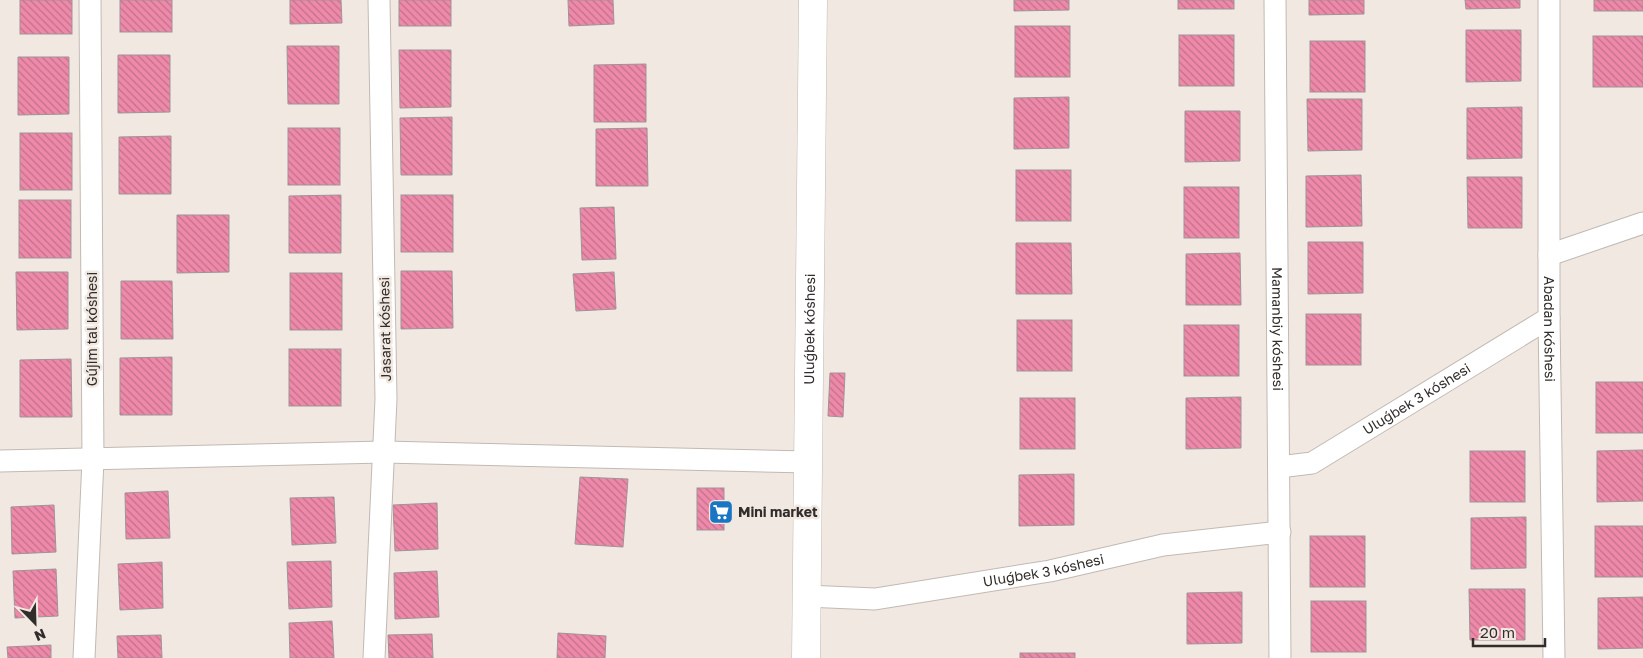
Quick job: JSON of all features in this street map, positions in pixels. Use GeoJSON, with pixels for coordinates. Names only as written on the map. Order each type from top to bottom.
{"type":"FeatureCollection","features":[{"type":"Feature","properties":{"kind":"street","name":"Gújim tal kóshesi"},"geometry":{"type":"LineString","coordinates":[[84,658],[93,460],[90,0]]}},
{"type":"Feature","properties":{"kind":"street","name":"Jasarat kóshesi"},"geometry":{"type":"LineString","coordinates":[[374,658],[386,400],[379,0]]}},
{"type":"Feature","properties":{"kind":"street","name":"Uluǵbek kóshesi"},"geometry":{"type":"LineString","coordinates":[[806,658],[813,0]]}},
{"type":"Feature","properties":{"kind":"street","name":"Mamanbiy kóshesi"},"geometry":{"type":"LineString","coordinates":[[1275,0],[1280,658]]}},
{"type":"Feature","properties":{"kind":"street","name":"Abadan kóshesi"},"geometry":{"type":"LineString","coordinates":[[1549,0],[1549,318],[1554,658]]}},
{"type":"Feature","properties":{"kind":"street"},"geometry":{"type":"LineString","coordinates":[[1549,255],[1643,223]]}},
{"type":"Feature","properties":{"kind":"street","name":"Uluǵbek 3 kóshesi"},"geometry":{"type":"LineString","coordinates":[[1279,468],[1312,463],[1549,318]]}},
{"type":"Feature","properties":{"kind":"street"},"geometry":{"type":"LineString","coordinates":[[0,461],[384,452],[808,462]]}},
{"type":"Feature","properties":{"kind":"street","name":"Uluǵbek 3 kóshesi"},"geometry":{"type":"LineString","coordinates":[[806,596],[875,599],[1050,571],[1163,545],[1280,532]]}},
{"type":"Feature","properties":{"kind":"building"},"geometry":{"type":"Polygon","coordinates":[[[20,0],[72,0],[72,34],[20,34],[20,0]]]}},
{"type":"Feature","properties":{"kind":"building"},"geometry":{"type":"Polygon","coordinates":[[[120,0],[172,0],[172,32],[120,32],[120,0]]]}},
{"type":"Feature","properties":{"kind":"building"},"geometry":{"type":"Polygon","coordinates":[[[290,0],[341,0],[342,23],[290,24],[290,0]]]}},
{"type":"Feature","properties":{"kind":"building"},"geometry":{"type":"Polygon","coordinates":[[[399,0],[451,0],[451,26],[399,26],[399,0]]]}},
{"type":"Feature","properties":{"kind":"building"},"geometry":{"type":"Polygon","coordinates":[[[568,0],[613,0],[614,24],[569,26],[568,0]]]}},
{"type":"Feature","properties":{"kind":"building"},"geometry":{"type":"Polygon","coordinates":[[[1014,0],[1069,0],[1069,10],[1014,11],[1014,0]]]}},
{"type":"Feature","properties":{"kind":"building"},"geometry":{"type":"Polygon","coordinates":[[[1178,0],[1234,0],[1234,9],[1178,9],[1178,0]]]}},
{"type":"Feature","properties":{"kind":"building"},"geometry":{"type":"Polygon","coordinates":[[[1309,0],[1364,0],[1364,14],[1309,15],[1309,0]]]}},
{"type":"Feature","properties":{"kind":"building"},"geometry":{"type":"Polygon","coordinates":[[[1465,0],[1520,0],[1520,8],[1466,9],[1465,0]]]}},
{"type":"Feature","properties":{"kind":"building"},"geometry":{"type":"Polygon","coordinates":[[[1594,0],[1643,0],[1643,11],[1594,11],[1594,0]]]}},
{"type":"Feature","properties":{"kind":"building"},"geometry":{"type":"Polygon","coordinates":[[[1015,26],[1070,26],[1070,77],[1015,77],[1015,26]]]}},
{"type":"Feature","properties":{"kind":"building"},"geometry":{"type":"Polygon","coordinates":[[[1466,30],[1521,30],[1521,81],[1466,82],[1466,30]]]}},
{"type":"Feature","properties":{"kind":"building"},"geometry":{"type":"Polygon","coordinates":[[[1179,35],[1234,35],[1234,86],[1179,86],[1179,35]]]}},
{"type":"Feature","properties":{"kind":"building"},"geometry":{"type":"Polygon","coordinates":[[[1593,36],[1643,36],[1643,87],[1593,87],[1593,36]]]}},
{"type":"Feature","properties":{"kind":"building"},"geometry":{"type":"Polygon","coordinates":[[[1310,41],[1365,41],[1365,92],[1310,92],[1310,41]]]}},
{"type":"Feature","properties":{"kind":"building"},"geometry":{"type":"Polygon","coordinates":[[[287,46],[339,46],[339,104],[288,104],[287,46]]]}},
{"type":"Feature","properties":{"kind":"building"},"geometry":{"type":"Polygon","coordinates":[[[399,50],[451,50],[451,107],[400,108],[399,50]]]}},
{"type":"Feature","properties":{"kind":"building"},"geometry":{"type":"Polygon","coordinates":[[[118,55],[170,55],[170,112],[118,113],[118,55]]]}},
{"type":"Feature","properties":{"kind":"building"},"geometry":{"type":"Polygon","coordinates":[[[18,57],[69,57],[69,114],[18,115],[18,57]]]}},
{"type":"Feature","properties":{"kind":"building"},"geometry":{"type":"Polygon","coordinates":[[[646,64],[646,122],[594,122],[594,65],[646,64]]]}},
{"type":"Feature","properties":{"kind":"building"},"geometry":{"type":"Polygon","coordinates":[[[1069,97],[1069,148],[1014,149],[1014,98],[1069,97]]]}},
{"type":"Feature","properties":{"kind":"building"},"geometry":{"type":"Polygon","coordinates":[[[1307,99],[1362,99],[1362,150],[1308,151],[1307,99]]]}},
{"type":"Feature","properties":{"kind":"building"},"geometry":{"type":"Polygon","coordinates":[[[1522,107],[1522,158],[1467,159],[1467,108],[1522,107]]]}},
{"type":"Feature","properties":{"kind":"building"},"geometry":{"type":"Polygon","coordinates":[[[1185,111],[1240,111],[1240,161],[1185,162],[1185,111]]]}},
{"type":"Feature","properties":{"kind":"building"},"geometry":{"type":"Polygon","coordinates":[[[452,117],[452,175],[401,175],[400,118],[452,117]]]}},
{"type":"Feature","properties":{"kind":"building"},"geometry":{"type":"Polygon","coordinates":[[[288,128],[340,128],[340,185],[288,185],[288,128]]]}},
{"type":"Feature","properties":{"kind":"building"},"geometry":{"type":"Polygon","coordinates":[[[647,128],[648,186],[596,186],[596,129],[647,128]]]}},
{"type":"Feature","properties":{"kind":"building"},"geometry":{"type":"Polygon","coordinates":[[[20,133],[72,133],[72,190],[20,190],[20,133]]]}},
{"type":"Feature","properties":{"kind":"building"},"geometry":{"type":"Polygon","coordinates":[[[171,136],[171,194],[119,194],[119,137],[171,136]]]}},
{"type":"Feature","properties":{"kind":"building"},"geometry":{"type":"Polygon","coordinates":[[[1016,170],[1071,170],[1071,221],[1016,221],[1016,170]]]}},
{"type":"Feature","properties":{"kind":"building"},"geometry":{"type":"Polygon","coordinates":[[[1361,175],[1362,226],[1306,227],[1306,176],[1361,175]]]}},
{"type":"Feature","properties":{"kind":"building"},"geometry":{"type":"Polygon","coordinates":[[[1467,177],[1522,177],[1522,228],[1468,228],[1467,177]]]}},
{"type":"Feature","properties":{"kind":"building"},"geometry":{"type":"Polygon","coordinates":[[[1184,187],[1239,187],[1239,238],[1184,238],[1184,187]]]}},
{"type":"Feature","properties":{"kind":"building"},"geometry":{"type":"Polygon","coordinates":[[[341,195],[341,253],[289,253],[289,196],[341,195]]]}},
{"type":"Feature","properties":{"kind":"building"},"geometry":{"type":"Polygon","coordinates":[[[401,195],[453,195],[453,252],[401,252],[401,195]]]}},
{"type":"Feature","properties":{"kind":"building"},"geometry":{"type":"Polygon","coordinates":[[[19,200],[71,200],[71,258],[19,258],[19,200]]]}},
{"type":"Feature","properties":{"kind":"building"},"geometry":{"type":"Polygon","coordinates":[[[614,207],[616,259],[582,260],[580,208],[614,207]]]}},
{"type":"Feature","properties":{"kind":"building"},"geometry":{"type":"Polygon","coordinates":[[[177,215],[229,215],[229,272],[177,273],[177,215]]]}},
{"type":"Feature","properties":{"kind":"building"},"geometry":{"type":"Polygon","coordinates":[[[1308,242],[1363,242],[1363,293],[1308,294],[1308,242]]]}},
{"type":"Feature","properties":{"kind":"building"},"geometry":{"type":"Polygon","coordinates":[[[1016,243],[1071,243],[1072,294],[1016,294],[1016,243]]]}},
{"type":"Feature","properties":{"kind":"building"},"geometry":{"type":"Polygon","coordinates":[[[1240,253],[1241,305],[1186,305],[1186,254],[1240,253]]]}},
{"type":"Feature","properties":{"kind":"building"},"geometry":{"type":"Polygon","coordinates":[[[401,271],[452,271],[453,328],[401,329],[401,271]]]}},
{"type":"Feature","properties":{"kind":"building"},"geometry":{"type":"Polygon","coordinates":[[[16,272],[68,272],[68,329],[17,330],[16,272]]]}},
{"type":"Feature","properties":{"kind":"building"},"geometry":{"type":"Polygon","coordinates":[[[614,272],[616,309],[576,311],[573,274],[614,272]]]}},
{"type":"Feature","properties":{"kind":"building"},"geometry":{"type":"Polygon","coordinates":[[[290,273],[342,273],[342,330],[290,330],[290,273]]]}},
{"type":"Feature","properties":{"kind":"building"},"geometry":{"type":"Polygon","coordinates":[[[121,281],[172,281],[173,339],[121,339],[121,281]]]}},
{"type":"Feature","properties":{"kind":"building"},"geometry":{"type":"Polygon","coordinates":[[[1306,314],[1361,314],[1361,365],[1306,365],[1306,314]]]}},
{"type":"Feature","properties":{"kind":"building"},"geometry":{"type":"Polygon","coordinates":[[[1017,320],[1072,320],[1072,371],[1017,371],[1017,320]]]}},
{"type":"Feature","properties":{"kind":"building"},"geometry":{"type":"Polygon","coordinates":[[[1184,325],[1239,325],[1239,376],[1184,376],[1184,325]]]}},
{"type":"Feature","properties":{"kind":"building"},"geometry":{"type":"Polygon","coordinates":[[[289,349],[341,349],[341,406],[289,406],[289,349]]]}},
{"type":"Feature","properties":{"kind":"building"},"geometry":{"type":"Polygon","coordinates":[[[172,357],[172,415],[120,415],[120,358],[172,357]]]}},
{"type":"Feature","properties":{"kind":"building"},"geometry":{"type":"Polygon","coordinates":[[[71,359],[72,417],[20,417],[20,360],[71,359]]]}},
{"type":"Feature","properties":{"kind":"building"},"geometry":{"type":"Polygon","coordinates":[[[830,373],[845,373],[843,417],[828,416],[830,373]]]}},
{"type":"Feature","properties":{"kind":"building"},"geometry":{"type":"Polygon","coordinates":[[[1596,382],[1643,382],[1643,433],[1596,433],[1596,382]]]}},
{"type":"Feature","properties":{"kind":"building"},"geometry":{"type":"Polygon","coordinates":[[[1241,397],[1241,448],[1186,449],[1186,398],[1241,397]]]}},
{"type":"Feature","properties":{"kind":"building"},"geometry":{"type":"Polygon","coordinates":[[[1020,398],[1075,398],[1075,449],[1020,449],[1020,398]]]}},
{"type":"Feature","properties":{"kind":"building"},"geometry":{"type":"Polygon","coordinates":[[[1643,450],[1643,501],[1597,502],[1597,451],[1643,450]]]}},
{"type":"Feature","properties":{"kind":"building"},"geometry":{"type":"Polygon","coordinates":[[[1470,451],[1525,451],[1525,502],[1470,502],[1470,451]]]}},
{"type":"Feature","properties":{"kind":"building"},"geometry":{"type":"Polygon","coordinates":[[[1074,474],[1074,525],[1019,526],[1019,475],[1074,474]]]}},
{"type":"Feature","properties":{"kind":"building"},"geometry":{"type":"Polygon","coordinates":[[[580,477],[628,479],[623,547],[575,544],[580,477]]]}},
{"type":"Feature","properties":{"kind":"building"},"geometry":{"type":"Polygon","coordinates":[[[697,488],[724,488],[724,530],[697,530],[697,488]]]}},
{"type":"Feature","properties":{"kind":"building"},"geometry":{"type":"Polygon","coordinates":[[[168,491],[170,538],[126,539],[125,493],[168,491]]]}},
{"type":"Feature","properties":{"kind":"building"},"geometry":{"type":"Polygon","coordinates":[[[334,497],[336,543],[292,545],[290,498],[334,497]]]}},
{"type":"Feature","properties":{"kind":"building"},"geometry":{"type":"Polygon","coordinates":[[[437,503],[438,549],[395,551],[393,505],[437,503]]]}},
{"type":"Feature","properties":{"kind":"building"},"geometry":{"type":"Polygon","coordinates":[[[54,505],[56,552],[12,554],[11,507],[54,505]]]}},
{"type":"Feature","properties":{"kind":"building"},"geometry":{"type":"Polygon","coordinates":[[[1526,517],[1526,568],[1471,569],[1471,518],[1526,517]]]}},
{"type":"Feature","properties":{"kind":"building"},"geometry":{"type":"Polygon","coordinates":[[[1595,526],[1643,526],[1643,577],[1595,577],[1595,526]]]}},
{"type":"Feature","properties":{"kind":"building"},"geometry":{"type":"Polygon","coordinates":[[[1310,536],[1365,536],[1365,587],[1310,587],[1310,536]]]}},
{"type":"Feature","properties":{"kind":"building"},"geometry":{"type":"Polygon","coordinates":[[[331,561],[332,607],[289,609],[287,562],[331,561]]]}},
{"type":"Feature","properties":{"kind":"building"},"geometry":{"type":"Polygon","coordinates":[[[162,562],[163,608],[120,610],[118,564],[162,562]]]}},
{"type":"Feature","properties":{"kind":"building"},"geometry":{"type":"Polygon","coordinates":[[[56,569],[58,616],[15,618],[13,571],[56,569]]]}},
{"type":"Feature","properties":{"kind":"building"},"geometry":{"type":"Polygon","coordinates":[[[437,571],[439,617],[395,619],[394,573],[437,571]]]}},
{"type":"Feature","properties":{"kind":"building"},"geometry":{"type":"Polygon","coordinates":[[[1469,589],[1525,589],[1525,640],[1470,640],[1469,589]]]}},
{"type":"Feature","properties":{"kind":"building"},"geometry":{"type":"Polygon","coordinates":[[[1242,592],[1242,643],[1187,644],[1187,593],[1242,592]]]}},
{"type":"Feature","properties":{"kind":"building"},"geometry":{"type":"Polygon","coordinates":[[[1643,597],[1643,648],[1598,649],[1598,598],[1643,597]]]}},
{"type":"Feature","properties":{"kind":"building"},"geometry":{"type":"Polygon","coordinates":[[[1311,601],[1366,601],[1366,652],[1311,652],[1311,601]]]}},
{"type":"Feature","properties":{"kind":"building"},"geometry":{"type":"Polygon","coordinates":[[[332,621],[334,658],[290,658],[289,623],[332,621]]]}},
{"type":"Feature","properties":{"kind":"building"},"geometry":{"type":"Polygon","coordinates":[[[558,633],[606,636],[605,658],[557,658],[558,633]]]}},
{"type":"Feature","properties":{"kind":"building"},"geometry":{"type":"Polygon","coordinates":[[[432,634],[433,658],[389,658],[388,635],[432,634]]]}},
{"type":"Feature","properties":{"kind":"building"},"geometry":{"type":"Polygon","coordinates":[[[161,635],[162,658],[118,658],[117,636],[161,635]]]}},
{"type":"Feature","properties":{"kind":"building"},"geometry":{"type":"Polygon","coordinates":[[[51,645],[51,658],[8,658],[7,647],[51,645]]]}},
{"type":"Feature","properties":{"kind":"building"},"geometry":{"type":"Polygon","coordinates":[[[1020,653],[1075,653],[1075,658],[1020,658],[1020,653]]]}},
{"type":"Feature","properties":{"kind":"place","name":"Mini market"},"geometry":{"type":"Point","coordinates":[721,512]}}]}
